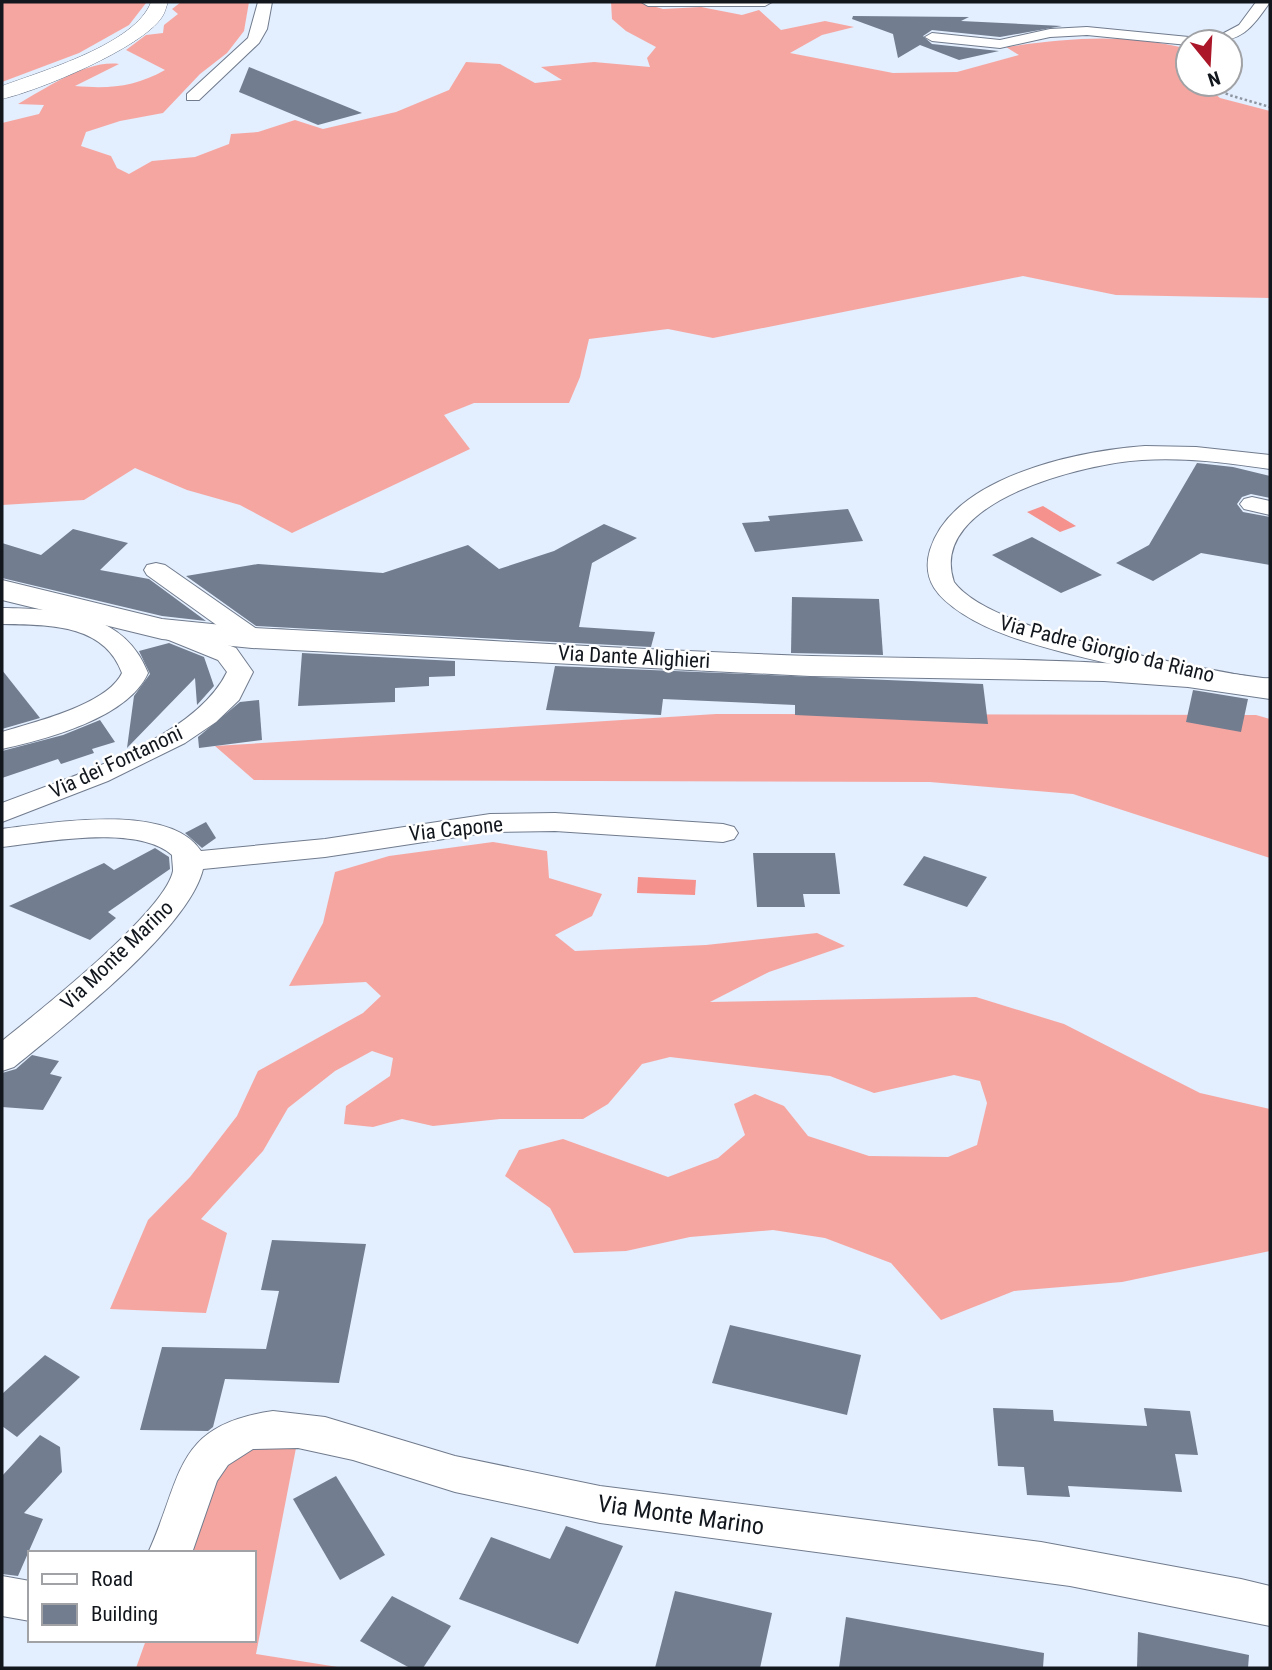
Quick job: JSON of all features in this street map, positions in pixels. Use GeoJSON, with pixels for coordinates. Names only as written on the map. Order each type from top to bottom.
{"type":"FeatureCollection","features":[{"type":"Feature","properties":{"kind":"main road","name":"Via Dante Alighieri"},"geometry":{"type":"LineString","coordinates":[[2,590],[63,615],[252,638],[810,666],[1104,671],[1188,677],[1267,687]]}},
{"type":"Feature","properties":{"kind":"street"},"geometry":{"type":"LineString","coordinates":[[2,93],[127,38],[153,19],[158,12],[159,2]]}},
{"type":"Feature","properties":{"kind":"street"},"geometry":{"type":"LineString","coordinates":[[193,97],[254,40],[260,29],[265,2]]}},
{"type":"Feature","properties":{"kind":"street"},"geometry":{"type":"LineString","coordinates":[[648,2],[765,2]]}},
{"type":"Feature","properties":{"kind":"street"},"geometry":{"type":"LineString","coordinates":[[1244,28],[1263,2]]}},
{"type":"Feature","properties":{"kind":"street"},"geometry":{"type":"LineString","coordinates":[[932,37],[1000,44],[1050,33],[1087,31],[1174,40]]}},
{"type":"Feature","properties":{"kind":"street","name":"Via Padre Giorgio da Riano"},"geometry":{"type":"LineString","coordinates":[[1267,687],[1073,645],[997,622],[951,594],[942,583],[939,570],[948,533],[977,504],[1002,490],[1069,465],[1122,456],[1173,453],[1270,462]]}},
{"type":"Feature","properties":{"kind":"street"},"geometry":{"type":"LineString","coordinates":[[156,570],[252,638]]}},
{"type":"Feature","properties":{"kind":"street"},"geometry":{"type":"LineString","coordinates":[[2,616],[63,615],[96,630],[117,644],[134,668],[131,684],[104,704],[2,741]]}},
{"type":"Feature","properties":{"kind":"street","name":"Via dei Fontanoni"},"geometry":{"type":"LineString","coordinates":[[2,813],[169,741],[213,712],[231,695],[240,672],[232,658],[163,629]]}},
{"type":"Feature","properties":{"kind":"street","name":"Via Capone"},"geometry":{"type":"LineString","coordinates":[[191,861],[312,850],[490,823],[555,822],[723,833]]}},
{"type":"Feature","properties":{"kind":"street"},"geometry":{"type":"LineString","coordinates":[[2,838],[81,830],[131,830],[160,836],[177,844],[188,854],[191,861]]}},
{"type":"Feature","properties":{"kind":"street","name":"Via Monte Marino"},"geometry":{"type":"LineString","coordinates":[[2,1059],[119,958],[158,919],[185,883],[191,861]]}},
{"type":"Feature","properties":{"kind":"street","name":"Via Monte Marino"},"geometry":{"type":"LineString","coordinates":[[171,1551],[178,1540],[200,1467],[214,1449],[234,1437],[256,1431],[282,1429],[333,1439],[456,1474],[582,1501],[1051,1563],[1167,1583],[1270,1606]]}},
{"type":"Feature","properties":{"kind":"street"},"geometry":{"type":"LineString","coordinates":[[2,1596],[28,1601]]}},
{"type":"Feature","properties":{"kind":"path"},"geometry":{"type":"LineString","coordinates":[[1239,98],[1270,107]]}},
{"type":"Feature","properties":{"kind":"shaded area"},"geometry":{"type":"Polygon","coordinates":[[[2,2],[146,3],[129,25],[79,53],[2,82],[2,2]]]}},
{"type":"Feature","properties":{"kind":"shaded area"},"geometry":{"type":"Polygon","coordinates":[[[181,2],[249,2],[244,31],[227,53],[200,74],[163,113],[120,121],[86,132],[81,146],[111,156],[117,168],[129,174],[152,161],[195,157],[229,144],[231,134],[258,132],[295,120],[323,129],[396,112],[449,90],[466,62],[500,64],[535,83],[562,80],[541,67],[594,62],[650,67],[647,58],[656,47],[626,31],[612,19],[611,2],[639,2],[663,9],[701,7],[742,15],[759,10],[781,30],[825,21],[854,27],[822,35],[790,53],[893,73],[957,72],[1019,55],[1006,47],[1053,41],[1119,39],[1174,46],[1174,98],[1220,98],[1270,111],[1270,298],[1116,295],[1023,276],[713,338],[668,329],[589,339],[580,377],[569,403],[474,403],[444,415],[470,449],[292,533],[240,505],[187,490],[135,468],[84,500],[2,505],[2,123],[39,114],[44,105],[18,104],[67,76],[93,66],[119,64],[75,86],[122,86],[165,70],[126,50],[146,35],[163,33],[164,25],[178,14],[172,9],[181,2]]]}},
{"type":"Feature","properties":{"kind":"shaded area"},"geometry":{"type":"Polygon","coordinates":[[[1043,506],[1076,526],[1060,532],[1027,512],[1043,506]]]}},
{"type":"Feature","properties":{"kind":"shaded area"},"geometry":{"type":"Polygon","coordinates":[[[716,714],[1256,715],[1270,719],[1270,858],[1073,794],[930,782],[254,780],[215,746],[716,714]]]}},
{"type":"Feature","properties":{"kind":"shaded area"},"geometry":{"type":"Polygon","coordinates":[[[493,842],[547,851],[549,878],[602,894],[592,916],[555,935],[575,951],[706,945],[817,933],[845,946],[769,972],[710,1002],[976,997],[1064,1024],[1200,1093],[1270,1109],[1270,1251],[1122,1282],[1014,1291],[941,1320],[891,1263],[825,1238],[773,1230],[690,1237],[626,1251],[574,1253],[550,1208],[505,1176],[519,1150],[563,1139],[668,1177],[718,1158],[745,1135],[734,1104],[755,1094],[784,1106],[808,1136],[869,1156],[948,1157],[977,1145],[987,1103],[980,1081],[954,1075],[874,1093],[830,1076],[670,1057],[642,1064],[608,1104],[583,1119],[500,1119],[433,1126],[402,1119],[373,1127],[344,1124],[346,1106],[390,1076],[393,1058],[372,1051],[335,1071],[288,1108],[263,1151],[201,1219],[227,1233],[206,1313],[110,1309],[148,1220],[190,1177],[237,1116],[258,1071],[363,1013],[381,996],[366,982],[289,986],[323,923],[335,872],[389,856],[493,842]]]}},
{"type":"Feature","properties":{"kind":"shaded area"},"geometry":{"type":"Polygon","coordinates":[[[638,877],[696,880],[695,895],[637,893],[638,877]]]}},
{"type":"Feature","properties":{"kind":"shaded area"},"geometry":{"type":"Polygon","coordinates":[[[290,1436],[296,1448],[256,1654],[344,1668],[136,1668],[145,1642],[256,1642],[256,1551],[180,1551],[227,1451],[290,1436]]]}},
{"type":"Feature","properties":{"kind":"building"},"geometry":{"type":"Polygon","coordinates":[[[853,16],[969,17],[961,21],[1062,26],[1000,37],[932,30],[923,36],[932,44],[999,51],[959,60],[920,45],[898,58],[893,34],[852,19],[853,16]]]}},
{"type":"Feature","properties":{"kind":"building"},"geometry":{"type":"Polygon","coordinates":[[[249,67],[362,113],[318,125],[239,92],[249,67]]]}},
{"type":"Feature","properties":{"kind":"building"},"geometry":{"type":"Polygon","coordinates":[[[1197,463],[1233,467],[1270,476],[1270,498],[1251,494],[1242,497],[1237,504],[1243,512],[1270,517],[1270,565],[1201,553],[1153,581],[1116,563],[1149,545],[1197,463]]]}},
{"type":"Feature","properties":{"kind":"building"},"geometry":{"type":"Polygon","coordinates":[[[848,509],[863,541],[755,552],[742,523],[770,521],[768,516],[848,509]]]}},
{"type":"Feature","properties":{"kind":"building"},"geometry":{"type":"Polygon","coordinates":[[[604,524],[637,538],[592,563],[579,627],[655,632],[651,647],[256,626],[186,576],[258,564],[383,573],[468,545],[499,569],[554,551],[604,524]]]}},
{"type":"Feature","properties":{"kind":"building"},"geometry":{"type":"Polygon","coordinates":[[[73,529],[128,543],[100,570],[149,579],[206,621],[162,616],[2,578],[2,543],[41,555],[73,529]]]}},
{"type":"Feature","properties":{"kind":"building"},"geometry":{"type":"Polygon","coordinates":[[[1032,537],[1102,575],[1061,593],[992,555],[1032,537]]]}},
{"type":"Feature","properties":{"kind":"building"},"geometry":{"type":"Polygon","coordinates":[[[792,597],[879,599],[883,655],[791,653],[792,597]]]}},
{"type":"Feature","properties":{"kind":"building"},"geometry":{"type":"Polygon","coordinates":[[[169,643],[204,657],[214,686],[197,705],[195,678],[127,748],[134,696],[150,674],[139,651],[169,643]]]}},
{"type":"Feature","properties":{"kind":"building"},"geometry":{"type":"Polygon","coordinates":[[[302,653],[455,661],[455,676],[429,677],[429,686],[395,688],[395,702],[298,706],[302,653]]]}},
{"type":"Feature","properties":{"kind":"building"},"geometry":{"type":"Polygon","coordinates":[[[555,666],[983,684],[988,724],[795,715],[795,705],[663,699],[661,715],[546,710],[555,666]]]}},
{"type":"Feature","properties":{"kind":"building"},"geometry":{"type":"Polygon","coordinates":[[[2,670],[40,718],[2,729],[2,670]]]}},
{"type":"Feature","properties":{"kind":"building"},"geometry":{"type":"Polygon","coordinates":[[[1193,690],[1248,699],[1241,732],[1186,722],[1193,690]]]}},
{"type":"Feature","properties":{"kind":"building"},"geometry":{"type":"Polygon","coordinates":[[[259,700],[262,740],[199,748],[198,737],[240,702],[259,700]]]}},
{"type":"Feature","properties":{"kind":"building"},"geometry":{"type":"Polygon","coordinates":[[[100,720],[115,742],[92,749],[94,753],[61,764],[58,759],[2,778],[2,751],[63,735],[100,720]]]}},
{"type":"Feature","properties":{"kind":"building"},"geometry":{"type":"Polygon","coordinates":[[[206,822],[216,838],[202,848],[185,833],[206,822]]]}},
{"type":"Feature","properties":{"kind":"building"},"geometry":{"type":"Polygon","coordinates":[[[155,848],[169,857],[170,869],[108,912],[116,918],[90,940],[9,906],[104,863],[114,870],[155,848]]]}},
{"type":"Feature","properties":{"kind":"building"},"geometry":{"type":"Polygon","coordinates":[[[753,853],[835,853],[840,894],[803,894],[805,907],[757,907],[753,853]]]}},
{"type":"Feature","properties":{"kind":"building"},"geometry":{"type":"Polygon","coordinates":[[[924,856],[987,877],[967,907],[903,885],[924,856]]]}},
{"type":"Feature","properties":{"kind":"building"},"geometry":{"type":"Polygon","coordinates":[[[32,1055],[59,1061],[50,1074],[62,1077],[43,1110],[2,1107],[2,1073],[16,1069],[32,1055]]]}},
{"type":"Feature","properties":{"kind":"building"},"geometry":{"type":"Polygon","coordinates":[[[272,1240],[366,1244],[339,1383],[225,1379],[213,1427],[208,1431],[140,1430],[162,1347],[266,1349],[279,1291],[261,1290],[272,1240]]]}},
{"type":"Feature","properties":{"kind":"building"},"geometry":{"type":"Polygon","coordinates":[[[730,1325],[861,1355],[847,1415],[712,1383],[730,1325]]]}},
{"type":"Feature","properties":{"kind":"building"},"geometry":{"type":"Polygon","coordinates":[[[45,1355],[80,1377],[17,1437],[2,1426],[2,1394],[45,1355]]]}},
{"type":"Feature","properties":{"kind":"building"},"geometry":{"type":"Polygon","coordinates":[[[993,1408],[1053,1410],[1054,1421],[1147,1426],[1144,1408],[1190,1411],[1198,1455],[1175,1454],[1182,1492],[1068,1486],[1070,1497],[1027,1495],[1024,1467],[998,1466],[993,1408]]]}},
{"type":"Feature","properties":{"kind":"building"},"geometry":{"type":"Polygon","coordinates":[[[40,1435],[60,1447],[62,1472],[24,1513],[43,1519],[18,1576],[2,1574],[2,1476],[40,1435]]]}},
{"type":"Feature","properties":{"kind":"building"},"geometry":{"type":"Polygon","coordinates":[[[336,1476],[385,1555],[340,1580],[293,1499],[336,1476]]]}},
{"type":"Feature","properties":{"kind":"building"},"geometry":{"type":"Polygon","coordinates":[[[566,1526],[623,1546],[578,1644],[459,1599],[491,1537],[550,1559],[566,1526]]]}},
{"type":"Feature","properties":{"kind":"building"},"geometry":{"type":"Polygon","coordinates":[[[675,1591],[772,1613],[760,1668],[655,1668],[675,1591]]]}},
{"type":"Feature","properties":{"kind":"building"},"geometry":{"type":"Polygon","coordinates":[[[392,1596],[451,1626],[423,1668],[410,1668],[360,1641],[392,1596]]]}},
{"type":"Feature","properties":{"kind":"building"},"geometry":{"type":"Polygon","coordinates":[[[846,1617],[1044,1653],[1043,1668],[839,1668],[846,1617]]]}},
{"type":"Feature","properties":{"kind":"building"},"geometry":{"type":"Polygon","coordinates":[[[1138,1632],[1249,1655],[1248,1668],[1137,1668],[1138,1632]]]}}]}
